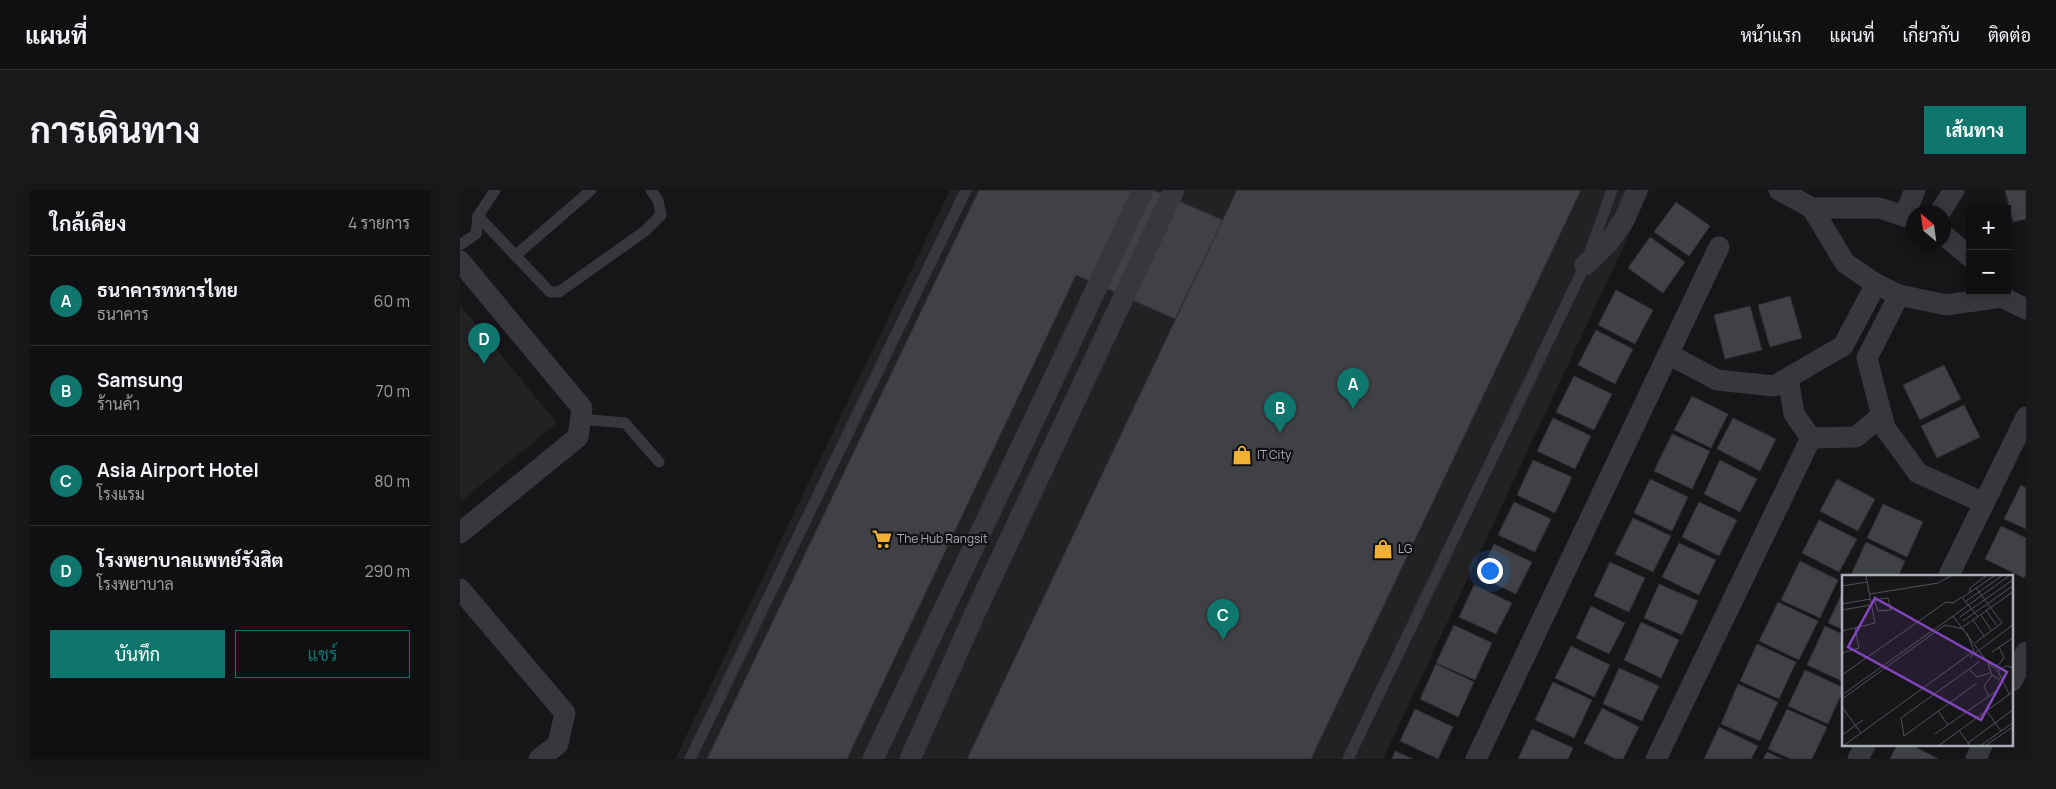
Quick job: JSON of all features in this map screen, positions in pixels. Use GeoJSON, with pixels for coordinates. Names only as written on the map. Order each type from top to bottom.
{"type":"FeatureCollection","features":[{"type":"Feature","properties":{"kind":"street"},"geometry":{"type":"LineString","coordinates":[[873,759],[1143,190]]}},
{"type":"Feature","properties":{"kind":"street"},"geometry":{"type":"LineString","coordinates":[[910,759],[983,595],[1174,190]]}},
{"type":"Feature","properties":{"kind":"street"},"geometry":{"type":"LineString","coordinates":[[1585,265],[1608,243],[1624,220],[1637,190]]}},
{"type":"Feature","properties":{"kind":"street"},"geometry":{"type":"LineString","coordinates":[[1780,190],[1812,208],[1879,208],[1906,217]]}},
{"type":"Feature","properties":{"kind":"street"},"geometry":{"type":"LineString","coordinates":[[1912,205],[1915,190]]}},
{"type":"Feature","properties":{"kind":"street"},"geometry":{"type":"LineString","coordinates":[[1944,205],[1954,190]]}},
{"type":"Feature","properties":{"kind":"street"},"geometry":{"type":"LineString","coordinates":[[1812,208],[1845,263],[1876,284],[1899,295],[1946,305],[1995,295]]}},
{"type":"Feature","properties":{"kind":"street"},"geometry":{"type":"LineString","coordinates":[[1951,241],[1966,254]]}},
{"type":"Feature","properties":{"kind":"street"},"geometry":{"type":"LineString","coordinates":[[1476,759],[1719,247]]}},
{"type":"Feature","properties":{"kind":"street"},"geometry":{"type":"LineString","coordinates":[[460,259],[582,408],[578,437],[460,533]]}},
{"type":"Feature","properties":{"kind":"street"},"geometry":{"type":"LineString","coordinates":[[1668,354],[1717,380],[1774,386],[1843,346],[1876,284]]}},
{"type":"Feature","properties":{"kind":"street"},"geometry":{"type":"LineString","coordinates":[[1899,295],[1867,358],[1885,428],[1918,473],[1984,503]]}},
{"type":"Feature","properties":{"kind":"street"},"geometry":{"type":"LineString","coordinates":[[2002,295],[2026,310]]}},
{"type":"Feature","properties":{"kind":"street"},"geometry":{"type":"LineString","coordinates":[[1788,378],[1794,414],[1811,438]]}},
{"type":"Feature","properties":{"kind":"street"},"geometry":{"type":"LineString","coordinates":[[1811,438],[1856,437],[1882,414]]}},
{"type":"Feature","properties":{"kind":"street"},"geometry":{"type":"LineString","coordinates":[[1948,575],[2026,417]]}},
{"type":"Feature","properties":{"kind":"street"},"geometry":{"type":"LineString","coordinates":[[1656,759],[1811,438]]}},
{"type":"Feature","properties":{"kind":"street"},"geometry":{"type":"LineString","coordinates":[[460,589],[565,713],[558,744],[539,759]]}},
{"type":"Feature","properties":{"kind":"street"},"geometry":{"type":"LineString","coordinates":[[2014,677],[2026,652]]}},
{"type":"Feature","properties":{"kind":"street"},"geometry":{"type":"LineString","coordinates":[[1858,759],[1864,746]]}},
{"type":"Feature","properties":{"kind":"street"},"geometry":{"type":"LineString","coordinates":[[1976,759],[1982,746]]}},
{"type":"Feature","properties":{"kind":"lane"},"geometry":{"type":"LineString","coordinates":[[460,259],[476,234],[478,216],[495,190]]}},
{"type":"Feature","properties":{"kind":"lane"},"geometry":{"type":"LineString","coordinates":[[515,256],[591,190]]}},
{"type":"Feature","properties":{"kind":"lane"},"geometry":{"type":"LineString","coordinates":[[478,216],[550,292],[559,292],[645,231],[661,215],[658,200],[652,190]]}},
{"type":"Feature","properties":{"kind":"lane"},"geometry":{"type":"LineString","coordinates":[[690,759],[966,190]]}},
{"type":"Feature","properties":{"kind":"lane"},"geometry":{"type":"LineString","coordinates":[[1348,759],[1585,265],[1612,190]]}},
{"type":"Feature","properties":{"kind":"lane"},"geometry":{"type":"LineString","coordinates":[[580,419],[625,423],[659,462]]}},
{"type":"Feature","properties":{"kind":"shaded area"},"geometry":{"type":"Polygon","coordinates":[[[950,190],[1650,190],[1383,759],[675,759],[950,190]]]}},
{"type":"Feature","properties":{"kind":"shaded area"},"geometry":{"type":"Polygon","coordinates":[[[460,305],[557,423],[460,502],[460,305]]]}},
{"type":"Feature","properties":{"kind":"building","name":"The Hub Rangsit"},"geometry":{"type":"Polygon","coordinates":[[[979,190],[1153,190],[1223,220],[1175,319],[1076,275],[847,759],[707,759],[979,190]]]}},
{"type":"Feature","properties":{"kind":"building"},"geometry":{"type":"Polygon","coordinates":[[[1237,190],[1581,190],[1311,759],[967,759],[1237,190]]]}},
{"type":"Feature","properties":{"kind":"building"},"geometry":{"type":"Polygon","coordinates":[[[2005,190],[2026,190],[2026,219],[2013,222],[2011,205],[2009,205],[2005,190]]]}},
{"type":"Feature","properties":{"kind":"building"},"geometry":{"type":"Polygon","coordinates":[[[1676,202],[1710,226],[1689,256],[1654,232],[1676,202]]]}},
{"type":"Feature","properties":{"kind":"building"},"geometry":{"type":"Polygon","coordinates":[[[1650,237],[1685,262],[1663,293],[1628,268],[1650,237]]]}},
{"type":"Feature","properties":{"kind":"building"},"geometry":{"type":"Polygon","coordinates":[[[1616,290],[1653,310],[1635,344],[1598,325],[1616,290]]]}},
{"type":"Feature","properties":{"kind":"building"},"geometry":{"type":"Polygon","coordinates":[[[1790,296],[1802,338],[1770,347],[1758,305],[1790,296]]]}},
{"type":"Feature","properties":{"kind":"building"},"geometry":{"type":"Polygon","coordinates":[[[1750,306],[1762,350],[1725,359],[1714,315],[1750,306]]]}},
{"type":"Feature","properties":{"kind":"building"},"geometry":{"type":"Polygon","coordinates":[[[1596,330],[1633,349],[1615,384],[1578,365],[1596,330]]]}},
{"type":"Feature","properties":{"kind":"building"},"geometry":{"type":"Polygon","coordinates":[[[1944,365],[1961,399],[1920,420],[1903,385],[1944,365]]]}},
{"type":"Feature","properties":{"kind":"building"},"geometry":{"type":"Polygon","coordinates":[[[1574,376],[1612,394],[1594,430],[1556,412],[1574,376]]]}},
{"type":"Feature","properties":{"kind":"building"},"geometry":{"type":"Polygon","coordinates":[[[1692,396],[1728,414],[1711,448],[1674,430],[1692,396]]]}},
{"type":"Feature","properties":{"kind":"building"},"geometry":{"type":"Polygon","coordinates":[[[1964,405],[1980,437],[1937,458],[1921,426],[1964,405]]]}},
{"type":"Feature","properties":{"kind":"building"},"geometry":{"type":"Polygon","coordinates":[[[1553,418],[1591,436],[1575,469],[1537,451],[1553,418]]]}},
{"type":"Feature","properties":{"kind":"building"},"geometry":{"type":"Polygon","coordinates":[[[1733,418],[1776,439],[1760,471],[1717,449],[1733,418]]]}},
{"type":"Feature","properties":{"kind":"building"},"geometry":{"type":"Polygon","coordinates":[[[1672,434],[1710,451],[1692,489],[1654,471],[1672,434]]]}},
{"type":"Feature","properties":{"kind":"building"},"geometry":{"type":"Polygon","coordinates":[[[1533,460],[1572,477],[1555,513],[1517,495],[1533,460]]]}},
{"type":"Feature","properties":{"kind":"building"},"geometry":{"type":"Polygon","coordinates":[[[1720,460],[1757,479],[1740,512],[1704,494],[1720,460]]]}},
{"type":"Feature","properties":{"kind":"building"},"geometry":{"type":"Polygon","coordinates":[[[1650,479],[1688,497],[1672,531],[1634,513],[1650,479]]]}},
{"type":"Feature","properties":{"kind":"building"},"geometry":{"type":"Polygon","coordinates":[[[1837,479],[1875,499],[1858,531],[1820,511],[1837,479]]]}},
{"type":"Feature","properties":{"kind":"building"},"geometry":{"type":"Polygon","coordinates":[[[2021,485],[2026,488],[2026,529],[2004,519],[2021,485]]]}},
{"type":"Feature","properties":{"kind":"building"},"geometry":{"type":"Polygon","coordinates":[[[1514,502],[1551,519],[1535,552],[1498,535],[1514,502]]]}},
{"type":"Feature","properties":{"kind":"building"},"geometry":{"type":"Polygon","coordinates":[[[1699,502],[1737,520],[1719,556],[1682,537],[1699,502]]]}},
{"type":"Feature","properties":{"kind":"building"},"geometry":{"type":"Polygon","coordinates":[[[1883,504],[1923,522],[1907,557],[1867,538],[1883,504]]]}},
{"type":"Feature","properties":{"kind":"building"},"geometry":{"type":"Polygon","coordinates":[[[1633,518],[1671,536],[1653,572],[1615,554],[1633,518]]]}},
{"type":"Feature","properties":{"kind":"building"},"geometry":{"type":"Polygon","coordinates":[[[1819,520],[1857,539],[1839,572],[1802,553],[1819,520]]]}},
{"type":"Feature","properties":{"kind":"building"},"geometry":{"type":"Polygon","coordinates":[[[2001,526],[2026,538],[2026,574],[2024,578],[1985,559],[2001,526]]]}},
{"type":"Feature","properties":{"kind":"building"},"geometry":{"type":"Polygon","coordinates":[[[1866,542],[1905,561],[1899,575],[1851,575],[1866,542]]]}},
{"type":"Feature","properties":{"kind":"building"},"geometry":{"type":"Polygon","coordinates":[[[1679,543],[1716,560],[1699,595],[1662,577],[1679,543]]]}},
{"type":"Feature","properties":{"kind":"building"},"geometry":{"type":"Polygon","coordinates":[[[1494,544],[1532,562],[1516,594],[1479,576],[1494,544]]]}},
{"type":"Feature","properties":{"kind":"building"},"geometry":{"type":"Polygon","coordinates":[[[1800,561],[1838,580],[1820,618],[1781,600],[1800,561]]]}},
{"type":"Feature","properties":{"kind":"building"},"geometry":{"type":"Polygon","coordinates":[[[1610,562],[1645,578],[1629,612],[1594,596],[1610,562]]]}},
{"type":"Feature","properties":{"kind":"building"},"geometry":{"type":"Polygon","coordinates":[[[1659,584],[1698,601],[1682,635],[1644,618],[1659,584]]]}},
{"type":"Feature","properties":{"kind":"building"},"geometry":{"type":"Polygon","coordinates":[[[1474,585],[1512,603],[1496,634],[1459,617],[1474,585]]]}},
{"type":"Feature","properties":{"kind":"building"},"geometry":{"type":"Polygon","coordinates":[[[1842,593],[1842,629],[1828,623],[1842,593]]]}},
{"type":"Feature","properties":{"kind":"building"},"geometry":{"type":"Polygon","coordinates":[[[1778,602],[1818,621],[1799,660],[1759,641],[1778,602]]]}},
{"type":"Feature","properties":{"kind":"building"},"geometry":{"type":"Polygon","coordinates":[[[1591,606],[1625,623],[1609,654],[1576,638],[1591,606]]]}},
{"type":"Feature","properties":{"kind":"building"},"geometry":{"type":"Polygon","coordinates":[[[1641,622],[1679,640],[1661,678],[1624,660],[1641,622]]]}},
{"type":"Feature","properties":{"kind":"building"},"geometry":{"type":"Polygon","coordinates":[[[1454,625],[1492,643],[1475,680],[1436,663],[1454,625]]]}},
{"type":"Feature","properties":{"kind":"building"},"geometry":{"type":"Polygon","coordinates":[[[1825,626],[1842,634],[1842,681],[1807,665],[1825,626]]]}},
{"type":"Feature","properties":{"kind":"building"},"geometry":{"type":"Polygon","coordinates":[[[1757,644],[1796,662],[1779,699],[1740,681],[1757,644]]]}},
{"type":"Feature","properties":{"kind":"building"},"geometry":{"type":"Polygon","coordinates":[[[1571,646],[1610,665],[1594,697],[1555,678],[1571,646]]]}},
{"type":"Feature","properties":{"kind":"building"},"geometry":{"type":"Polygon","coordinates":[[[1436,664],[1474,682],[1458,717],[1420,699],[1436,664]]]}},
{"type":"Feature","properties":{"kind":"building"},"geometry":{"type":"Polygon","coordinates":[[[1619,668],[1659,686],[1642,721],[1603,704],[1619,668]]]}},
{"type":"Feature","properties":{"kind":"building"},"geometry":{"type":"Polygon","coordinates":[[[1805,670],[1842,687],[1842,692],[1828,724],[1788,706],[1805,670]]]}},
{"type":"Feature","properties":{"kind":"building"},"geometry":{"type":"Polygon","coordinates":[[[1553,682],[1592,700],[1574,738],[1535,720],[1553,682]]]}},
{"type":"Feature","properties":{"kind":"building"},"geometry":{"type":"Polygon","coordinates":[[[1738,684],[1778,702],[1760,741],[1721,724],[1738,684]]]}},
{"type":"Feature","properties":{"kind":"building"},"geometry":{"type":"Polygon","coordinates":[[[1602,708],[1639,727],[1623,759],[1616,759],[1584,743],[1602,708]]]}},
{"type":"Feature","properties":{"kind":"building"},"geometry":{"type":"Polygon","coordinates":[[[1415,709],[1453,727],[1438,759],[1400,741],[1415,709]]]}},
{"type":"Feature","properties":{"kind":"building"},"geometry":{"type":"Polygon","coordinates":[[[1787,709],[1827,727],[1812,759],[1791,759],[1768,749],[1787,709]]]}},
{"type":"Feature","properties":{"kind":"building"},"geometry":{"type":"Polygon","coordinates":[[[1719,727],[1758,746],[1751,759],[1704,759],[1719,727]]]}},
{"type":"Feature","properties":{"kind":"building"},"geometry":{"type":"Polygon","coordinates":[[[1532,729],[1573,748],[1568,759],[1518,759],[1532,729]]]}},
{"type":"Feature","properties":{"kind":"building"},"geometry":{"type":"Polygon","coordinates":[[[1896,746],[1913,746],[1939,759],[1890,759],[1896,746]]]}},
{"type":"Feature","properties":{"kind":"building"},"geometry":{"type":"Polygon","coordinates":[[[1395,751],[1413,759],[1392,759],[1395,751]]]}},
{"type":"Feature","properties":{"kind":"building"},"geometry":{"type":"Polygon","coordinates":[[[1767,752],[1782,759],[1763,759],[1767,752]]]}},
{"type":"Feature","properties":{"kind":"place","name":"โรงพยาบาลแพทย์รังสิต"},"geometry":{"type":"Point","coordinates":[484,364]}},
{"type":"Feature","properties":{"kind":"place","name":"ธนาคารทหารไทย"},"geometry":{"type":"Point","coordinates":[1353,409]}},
{"type":"Feature","properties":{"kind":"place","name":"Samsung"},"geometry":{"type":"Point","coordinates":[1280,433]}},
{"type":"Feature","properties":{"kind":"place","name":"IT City"},"geometry":{"type":"Point","coordinates":[1242,455]}},
{"type":"Feature","properties":{"kind":"place","name":"The Hub Rangsit"},"geometry":{"type":"Point","coordinates":[882,539]}},
{"type":"Feature","properties":{"kind":"place","name":"LG"},"geometry":{"type":"Point","coordinates":[1383,549]}},
{"type":"Feature","properties":{"kind":"place","name":"Asia Airport Hotel"},"geometry":{"type":"Point","coordinates":[1223,640]}}]}
